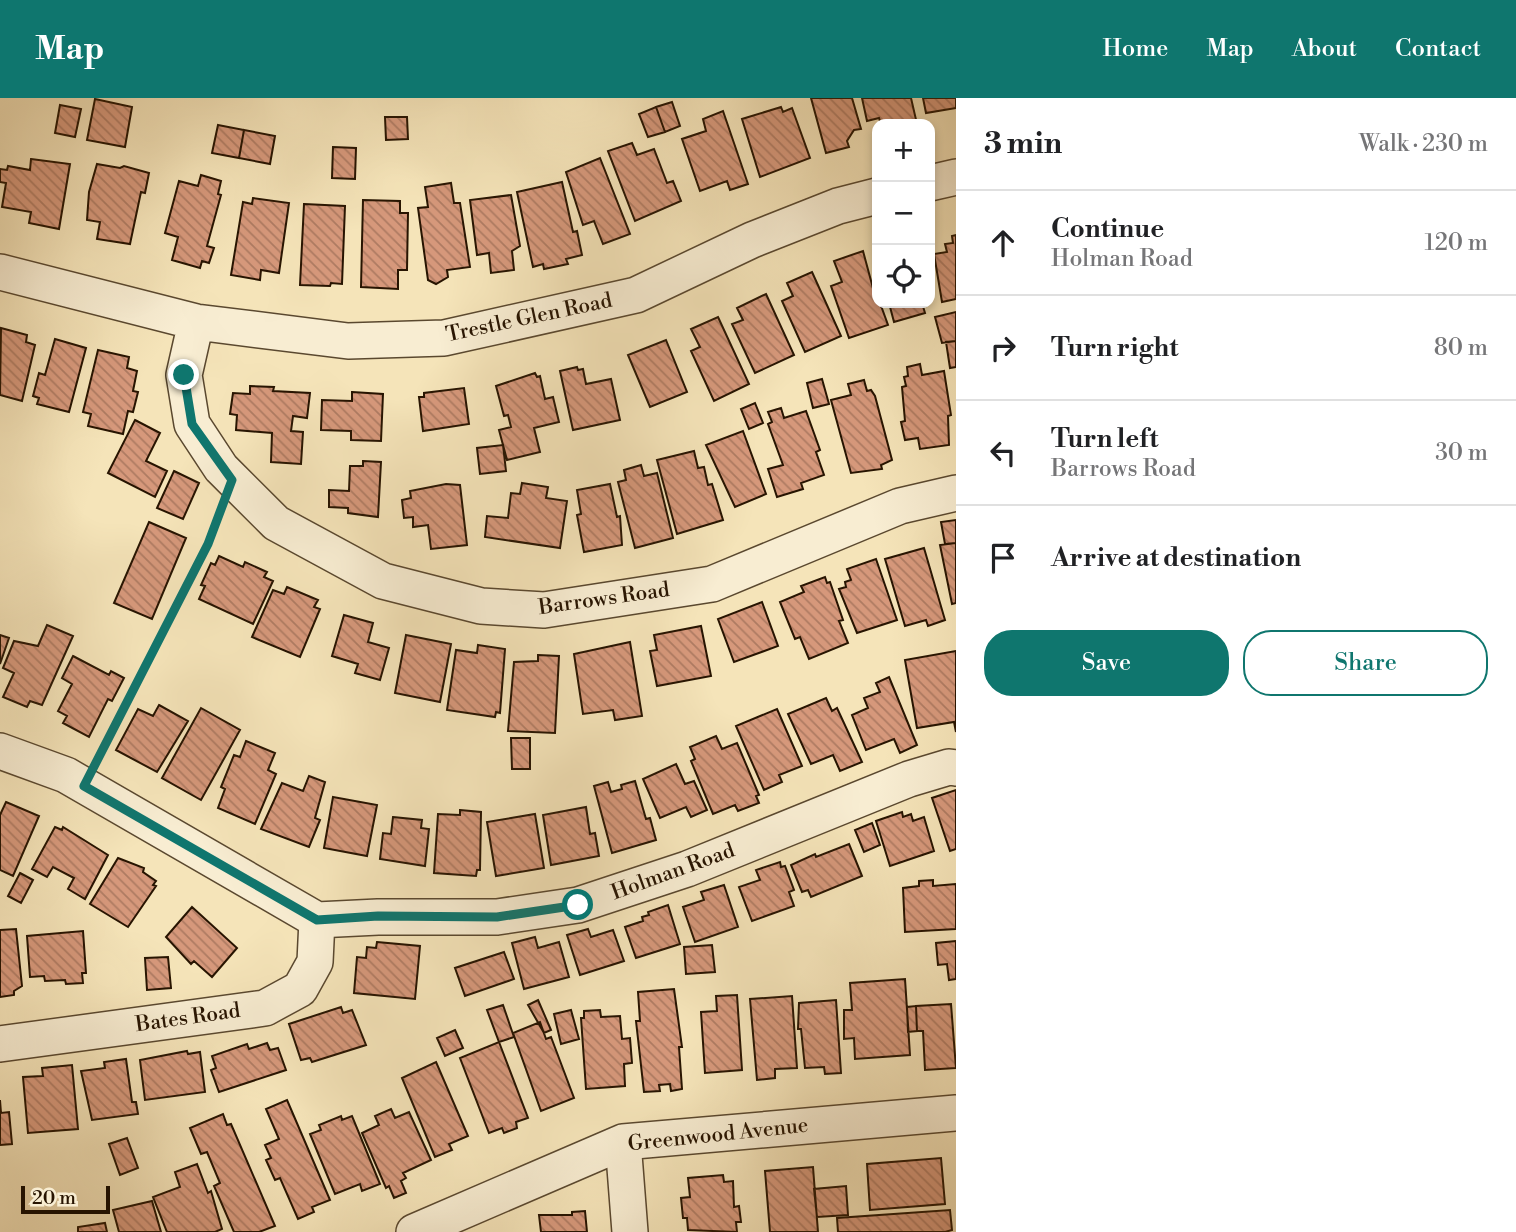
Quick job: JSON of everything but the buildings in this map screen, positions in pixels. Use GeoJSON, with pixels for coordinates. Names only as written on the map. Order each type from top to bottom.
{"type":"FeatureCollection","features":[{"type":"Feature","properties":{"kind":"street"},"geometry":{"type":"LineString","coordinates":[[934,182],[956,177]]}},
{"type":"Feature","properties":{"kind":"street","name":"Trestle Glen Road"},"geometry":{"type":"LineString","coordinates":[[0,272],[196,322],[348,341],[444,338],[636,295],[752,240],[838,206],[872,197]]}},
{"type":"Feature","properties":{"kind":"street","name":"Barrows Road"},"geometry":{"type":"LineString","coordinates":[[196,322],[184,375],[192,424],[232,480],[276,523],[383,581],[481,606],[544,610],[712,583],[900,506],[956,493]]}},
{"type":"Feature","properties":{"kind":"street"},"geometry":{"type":"LineString","coordinates":[[0,751],[66,775],[317,920]]}},
{"type":"Feature","properties":{"kind":"street","name":"Holman Road"},"geometry":{"type":"LineString","coordinates":[[317,920],[378,916],[497,917],[578,905],[687,869],[909,779],[948,767],[956,768]]}},
{"type":"Feature","properties":{"kind":"street","name":"Bates Road"},"geometry":{"type":"LineString","coordinates":[[0,1044],[265,1008],[300,989],[315,962],[317,920]]}},
{"type":"Feature","properties":{"kind":"street","name":"Greenwood Avenue"},"geometry":{"type":"LineString","coordinates":[[414,1232],[623,1142],[956,1113]]}},
{"type":"Feature","properties":{"kind":"street"},"geometry":{"type":"LineString","coordinates":[[623,1142],[630,1232]]}},
{"type":"Feature","properties":{"kind":"path"},"geometry":{"type":"LineString","coordinates":[[84,786],[208,544],[232,480]]}},
{"type":"Feature","properties":{"kind":"route"},"geometry":{"type":"LineString","coordinates":[[184,375],[192,424],[232,480],[208,544],[84,786],[317,920],[378,916],[497,917],[578,905]]}}]}
